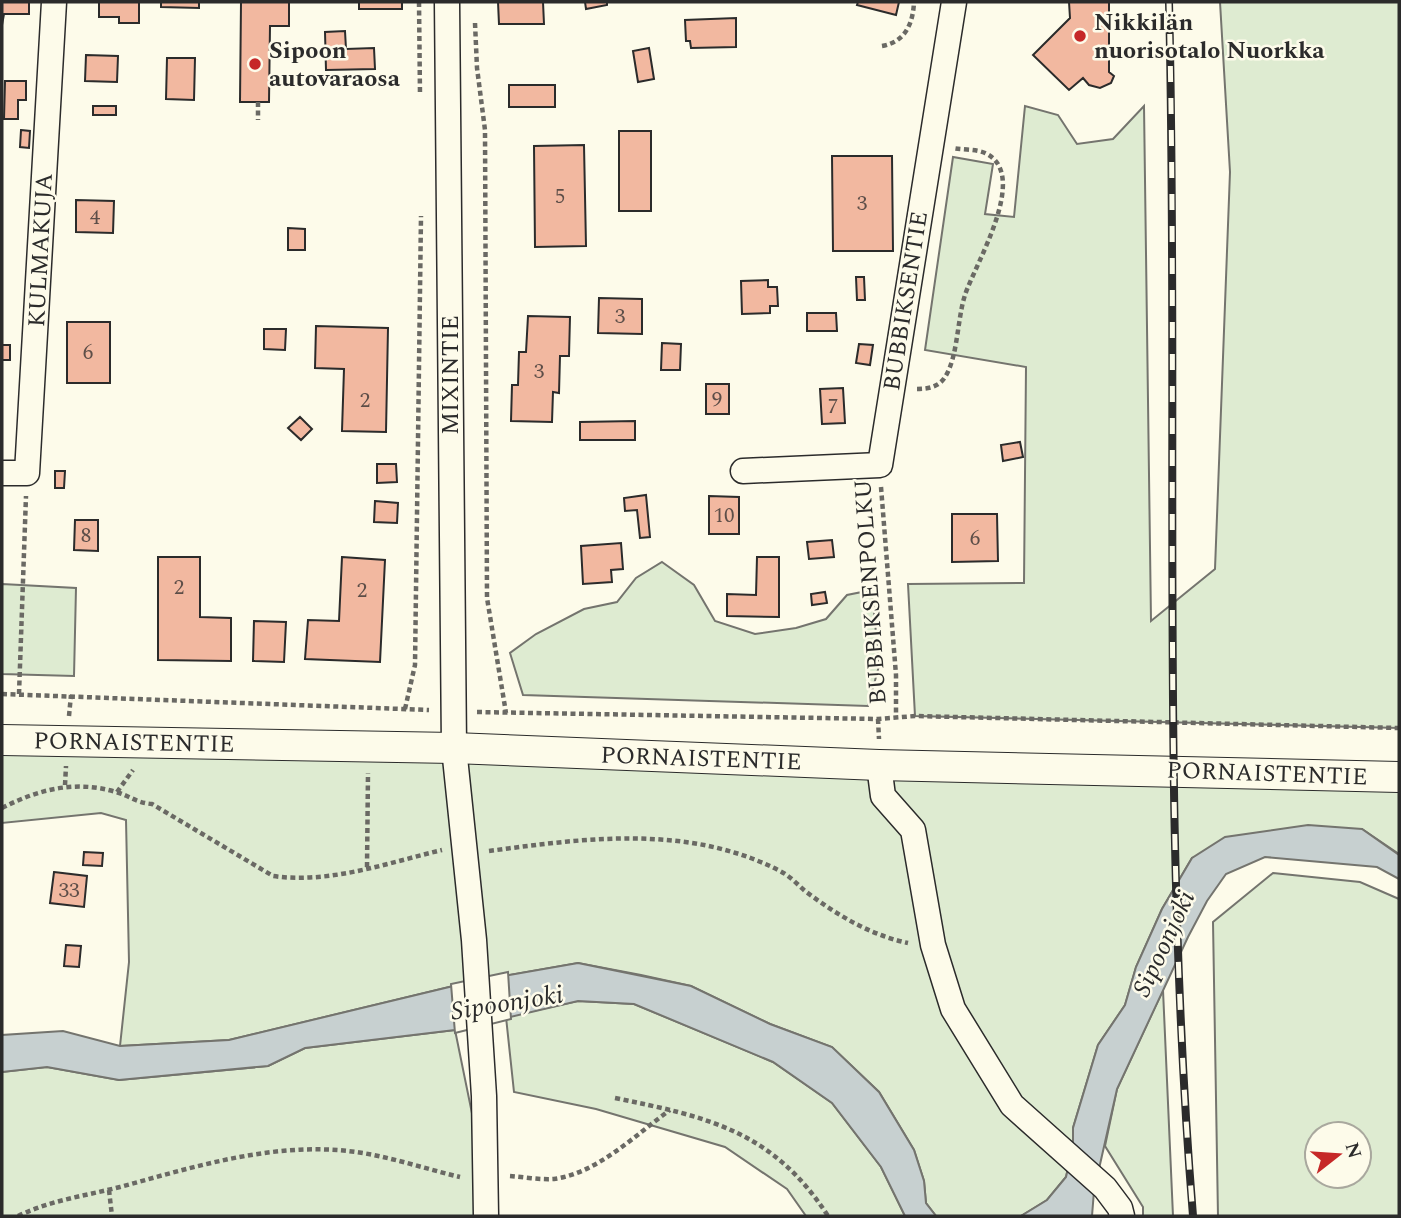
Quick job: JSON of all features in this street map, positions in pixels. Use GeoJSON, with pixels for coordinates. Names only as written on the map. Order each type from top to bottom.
{"type":"FeatureCollection","features":[{"type":"Feature","properties":{"kind":"street","name":"KULMAKUJA"},"geometry":{"type":"LineString","coordinates":[[2,473],[27,473],[54,2]]}},
{"type":"Feature","properties":{"kind":"street","name":"MIXINTIE"},"geometry":{"type":"LineString","coordinates":[[447,2],[453,748],[467,853],[474,940],[484,1096],[486,1216]]}},
{"type":"Feature","properties":{"kind":"street","name":"BUBBIKSENTIE"},"geometry":{"type":"LineString","coordinates":[[880,465],[954,2]]}},
{"type":"Feature","properties":{"kind":"street"},"geometry":{"type":"LineString","coordinates":[[743,471],[880,465]]}},
{"type":"Feature","properties":{"kind":"street","name":"PORNAISTENTIE"},"geometry":{"type":"LineString","coordinates":[[2,740],[453,748],[879,765],[1399,777]]}},
{"type":"Feature","properties":{"kind":"street"},"geometry":{"type":"LineString","coordinates":[[879,765],[883,796],[913,830],[933,945],[953,1009],[1012,1105],[1105,1188],[1120,1208],[1122,1216]]}},
{"type":"Feature","properties":{"kind":"path"},"geometry":{"type":"LineString","coordinates":[[419,2],[420,99]]}},
{"type":"Feature","properties":{"kind":"path"},"geometry":{"type":"LineString","coordinates":[[882,46],[890,45],[904,35],[913,20],[914,2]]}},
{"type":"Feature","properties":{"kind":"path"},"geometry":{"type":"LineString","coordinates":[[475,15],[477,68],[485,130],[487,598],[506,713]]}},
{"type":"Feature","properties":{"kind":"path"},"geometry":{"type":"LineString","coordinates":[[258,102],[258,120]]}},
{"type":"Feature","properties":{"kind":"path"},"geometry":{"type":"LineString","coordinates":[[892,383],[929,389],[943,381],[953,364],[957,325],[966,292],[998,218],[1004,184],[997,162],[985,153],[930,144]]}},
{"type":"Feature","properties":{"kind":"path"},"geometry":{"type":"LineString","coordinates":[[405,709],[415,665],[421,210]]}},
{"type":"Feature","properties":{"kind":"path","name":"BUBBIKSENPOLKU"},"geometry":{"type":"LineString","coordinates":[[880,465],[896,675],[896,716]]}},
{"type":"Feature","properties":{"kind":"path"},"geometry":{"type":"LineString","coordinates":[[19,694],[26,504]]}},
{"type":"Feature","properties":{"kind":"path"},"geometry":{"type":"LineString","coordinates":[[2,694],[506,713],[878,719],[896,716],[1399,728]]}},
{"type":"Feature","properties":{"kind":"path"},"geometry":{"type":"LineString","coordinates":[[367,867],[368,766]]}},
{"type":"Feature","properties":{"kind":"path"},"geometry":{"type":"LineString","coordinates":[[2,808],[65,785],[117,792],[138,803],[152,804],[272,876],[322,877],[444,849],[467,853],[627,838],[682,839],[781,871],[846,919],[881,937],[933,945]]}},
{"type":"Feature","properties":{"kind":"path"},"geometry":{"type":"LineString","coordinates":[[615,1098],[695,1114],[776,1155],[828,1216]]}},
{"type":"Feature","properties":{"kind":"path"},"geometry":{"type":"LineString","coordinates":[[507,1176],[552,1179],[579,1172],[608,1156],[670,1109]]}},
{"type":"Feature","properties":{"kind":"path"},"geometry":{"type":"LineString","coordinates":[[18,1216],[77,1195],[109,1190],[216,1161],[303,1149],[357,1152],[467,1178]]}},
{"type":"Feature","properties":{"kind":"path"},"geometry":{"type":"LineString","coordinates":[[109,1190],[112,1216]]}},
{"type":"Feature","properties":{"kind":"green space"},"geometry":{"type":"Polygon","coordinates":[[[1220,2],[1399,2],[1399,728],[915,716],[908,584],[1024,583],[1026,367],[925,350],[953,157],[993,164],[985,214],[1014,217],[1025,106],[1058,115],[1077,144],[1113,139],[1144,106],[1151,621],[1215,569],[1230,172],[1220,2]]]}},
{"type":"Feature","properties":{"kind":"green space"},"geometry":{"type":"Polygon","coordinates":[[[662,562],[694,585],[715,621],[755,634],[796,628],[826,619],[847,595],[872,590],[879,666],[868,706],[523,695],[510,653],[536,634],[584,609],[617,602],[636,578],[662,562]]]}},
{"type":"Feature","properties":{"kind":"green space"},"geometry":{"type":"Polygon","coordinates":[[[2,584],[76,588],[74,676],[2,674],[2,584]]]}},
{"type":"Feature","properties":{"kind":"green space"},"geometry":{"type":"Polygon","coordinates":[[[2,740],[1399,777],[1399,854],[1362,829],[1192,858],[1162,909],[1136,967],[1125,1005],[1098,1045],[1073,1128],[1073,1146],[1066,1177],[1047,1200],[1021,1216],[936,1216],[926,1203],[924,1181],[914,1150],[879,1092],[832,1047],[770,1024],[691,986],[641,975],[578,963],[470,982],[229,1040],[120,1046],[129,962],[126,820],[101,813],[2,823],[2,740]]]}},
{"type":"Feature","properties":{"kind":"green space"},"geometry":{"type":"Polygon","coordinates":[[[1273,873],[1360,882],[1399,899],[1399,1216],[1218,1216],[1213,922],[1273,873]]]}},
{"type":"Feature","properties":{"kind":"green space"},"geometry":{"type":"Polygon","coordinates":[[[1163,990],[1173,1216],[1143,1216],[1143,1207],[1105,1146],[1117,1089],[1163,990]]]}},
{"type":"Feature","properties":{"kind":"green space"},"geometry":{"type":"Polygon","coordinates":[[[578,1001],[634,1004],[773,1062],[832,1103],[881,1167],[905,1216],[806,1216],[787,1189],[725,1147],[596,1109],[514,1092],[506,1017],[578,1001]]]}},
{"type":"Feature","properties":{"kind":"green space"},"geometry":{"type":"Polygon","coordinates":[[[455,1030],[486,1182],[486,1216],[2,1216],[2,1072],[47,1067],[119,1080],[268,1066],[305,1048],[455,1030]]]}},
{"type":"Feature","properties":{"kind":"water","name":"Sipoonjoki"},"geometry":{"type":"Polygon","coordinates":[[[1308,825],[1362,829],[1399,855],[1399,879],[1377,867],[1265,857],[1226,874],[1207,901],[1188,937],[1117,1089],[1094,1191],[1092,1216],[1021,1216],[1047,1200],[1066,1177],[1073,1146],[1073,1128],[1098,1045],[1125,1005],[1136,967],[1162,909],[1192,858],[1225,837],[1308,825]]]}},
{"type":"Feature","properties":{"kind":"water","name":"Sipoonjoki"},"geometry":{"type":"Polygon","coordinates":[[[578,963],[691,986],[770,1024],[832,1047],[879,1092],[914,1150],[924,1181],[926,1203],[936,1216],[905,1216],[881,1167],[832,1103],[773,1062],[634,1004],[578,1001],[455,1030],[305,1048],[268,1066],[119,1080],[47,1067],[2,1072],[2,1035],[63,1031],[120,1046],[229,1040],[470,982],[578,963]]]}},
{"type":"Feature","properties":{"kind":"pier"},"geometry":{"type":"Polygon","coordinates":[[[508,972],[511,1019],[455,1033],[451,984],[508,972]]]}},
{"type":"Feature","properties":{"kind":"building"},"geometry":{"type":"Polygon","coordinates":[[[2,2],[29,2],[29,14],[4,14],[2,25],[2,2]]]}},
{"type":"Feature","properties":{"kind":"building"},"geometry":{"type":"Polygon","coordinates":[[[99,2],[139,2],[139,23],[119,23],[119,17],[99,17],[99,2]]]}},
{"type":"Feature","properties":{"kind":"building"},"geometry":{"type":"Polygon","coordinates":[[[161,2],[199,2],[199,8],[161,7],[161,2]]]}},
{"type":"Feature","properties":{"kind":"building","name":"Sipoon autovaraosa"},"geometry":{"type":"Polygon","coordinates":[[[241,2],[289,2],[289,26],[270,26],[269,102],[240,102],[241,2]]]}},
{"type":"Feature","properties":{"kind":"building"},"geometry":{"type":"Polygon","coordinates":[[[359,2],[402,2],[402,9],[359,9],[359,2]]]}},
{"type":"Feature","properties":{"kind":"building"},"geometry":{"type":"Polygon","coordinates":[[[498,2],[543,2],[544,24],[499,24],[498,2]]]}},
{"type":"Feature","properties":{"kind":"building"},"geometry":{"type":"Polygon","coordinates":[[[585,2],[607,2],[607,5],[586,9],[585,2]]]}},
{"type":"Feature","properties":{"kind":"building"},"geometry":{"type":"Polygon","coordinates":[[[858,2],[899,2],[896,15],[857,5],[858,2]]]}},
{"type":"Feature","properties":{"kind":"building","name":"Nikkilän nuorisotalo Nuorkka"},"geometry":{"type":"Polygon","coordinates":[[[1069,2],[1109,2],[1109,72],[1114,76],[1111,83],[1100,88],[1089,85],[1083,78],[1069,90],[1033,55],[1070,18],[1069,2]]]}},
{"type":"Feature","properties":{"kind":"building"},"geometry":{"type":"Polygon","coordinates":[[[736,18],[736,47],[691,48],[690,41],[686,41],[685,20],[736,18]]]}},
{"type":"Feature","properties":{"kind":"building"},"geometry":{"type":"Polygon","coordinates":[[[345,31],[346,49],[374,48],[375,69],[326,70],[325,32],[345,31]]]}},
{"type":"Feature","properties":{"kind":"building"},"geometry":{"type":"Polygon","coordinates":[[[649,48],[654,79],[638,82],[633,51],[649,48]]]}},
{"type":"Feature","properties":{"kind":"building"},"geometry":{"type":"Polygon","coordinates":[[[86,55],[118,56],[117,82],[85,81],[86,55]]]}},
{"type":"Feature","properties":{"kind":"building"},"geometry":{"type":"Polygon","coordinates":[[[167,58],[195,58],[194,100],[166,99],[167,58]]]}},
{"type":"Feature","properties":{"kind":"building"},"geometry":{"type":"Polygon","coordinates":[[[5,81],[26,81],[26,100],[18,100],[18,119],[4,119],[5,81]]]}},
{"type":"Feature","properties":{"kind":"building"},"geometry":{"type":"Polygon","coordinates":[[[509,85],[555,85],[555,107],[509,107],[509,85]]]}},
{"type":"Feature","properties":{"kind":"building"},"geometry":{"type":"Polygon","coordinates":[[[93,106],[116,106],[116,115],[93,115],[93,106]]]}},
{"type":"Feature","properties":{"kind":"building"},"geometry":{"type":"Polygon","coordinates":[[[21,130],[30,131],[29,148],[20,147],[21,130]]]}},
{"type":"Feature","properties":{"kind":"building"},"geometry":{"type":"Polygon","coordinates":[[[619,131],[651,131],[651,211],[619,211],[619,131]]]}},
{"type":"Feature","properties":{"kind":"building"},"geometry":{"type":"Polygon","coordinates":[[[584,145],[586,246],[535,247],[534,146],[584,145]]]}},
{"type":"Feature","properties":{"kind":"building"},"geometry":{"type":"Polygon","coordinates":[[[832,156],[892,156],[893,251],[833,251],[832,156]]]}},
{"type":"Feature","properties":{"kind":"building"},"geometry":{"type":"Polygon","coordinates":[[[76,200],[114,201],[113,233],[76,232],[76,200]]]}},
{"type":"Feature","properties":{"kind":"building"},"geometry":{"type":"Polygon","coordinates":[[[288,228],[305,229],[305,250],[288,250],[288,228]]]}},
{"type":"Feature","properties":{"kind":"building"},"geometry":{"type":"Polygon","coordinates":[[[856,277],[864,277],[865,300],[857,300],[856,277]]]}},
{"type":"Feature","properties":{"kind":"building"},"geometry":{"type":"Polygon","coordinates":[[[768,280],[768,287],[777,287],[778,306],[770,306],[770,313],[742,314],[741,281],[768,280]]]}},
{"type":"Feature","properties":{"kind":"building"},"geometry":{"type":"Polygon","coordinates":[[[599,298],[642,299],[642,334],[598,333],[599,298]]]}},
{"type":"Feature","properties":{"kind":"building"},"geometry":{"type":"Polygon","coordinates":[[[807,313],[836,313],[837,331],[807,331],[807,313]]]}},
{"type":"Feature","properties":{"kind":"building"},"geometry":{"type":"Polygon","coordinates":[[[528,316],[570,317],[569,356],[560,356],[559,393],[553,392],[552,422],[511,421],[512,385],[518,385],[519,352],[526,352],[528,316]]]}},
{"type":"Feature","properties":{"kind":"building"},"geometry":{"type":"Polygon","coordinates":[[[67,322],[110,322],[110,383],[67,383],[67,322]]]}},
{"type":"Feature","properties":{"kind":"building"},"geometry":{"type":"Polygon","coordinates":[[[316,326],[388,328],[386,432],[342,431],[344,369],[315,368],[316,326]]]}},
{"type":"Feature","properties":{"kind":"building"},"geometry":{"type":"Polygon","coordinates":[[[264,329],[286,329],[285,350],[264,349],[264,329]]]}},
{"type":"Feature","properties":{"kind":"building"},"geometry":{"type":"Polygon","coordinates":[[[662,343],[681,344],[680,370],[661,370],[662,343]]]}},
{"type":"Feature","properties":{"kind":"building"},"geometry":{"type":"Polygon","coordinates":[[[859,344],[873,345],[870,365],[856,363],[859,344]]]}},
{"type":"Feature","properties":{"kind":"building"},"geometry":{"type":"Polygon","coordinates":[[[2,345],[10,345],[10,360],[2,360],[2,345]]]}},
{"type":"Feature","properties":{"kind":"building"},"geometry":{"type":"Polygon","coordinates":[[[706,384],[729,384],[729,414],[706,414],[706,384]]]}},
{"type":"Feature","properties":{"kind":"building"},"geometry":{"type":"Polygon","coordinates":[[[843,388],[845,423],[822,424],[820,389],[843,388]]]}},
{"type":"Feature","properties":{"kind":"building"},"geometry":{"type":"Polygon","coordinates":[[[300,417],[312,429],[301,440],[288,428],[300,417]]]}},
{"type":"Feature","properties":{"kind":"building"},"geometry":{"type":"Polygon","coordinates":[[[635,421],[635,440],[580,440],[580,422],[635,421]]]}},
{"type":"Feature","properties":{"kind":"building"},"geometry":{"type":"Polygon","coordinates":[[[1020,442],[1023,457],[1003,461],[1001,445],[1020,442]]]}},
{"type":"Feature","properties":{"kind":"building"},"geometry":{"type":"Polygon","coordinates":[[[377,464],[396,464],[397,482],[377,483],[377,464]]]}},
{"type":"Feature","properties":{"kind":"building"},"geometry":{"type":"Polygon","coordinates":[[[55,471],[65,471],[64,488],[55,488],[55,471]]]}},
{"type":"Feature","properties":{"kind":"building"},"geometry":{"type":"Polygon","coordinates":[[[646,495],[650,537],[640,538],[637,510],[625,511],[624,498],[646,495]]]}},
{"type":"Feature","properties":{"kind":"building"},"geometry":{"type":"Polygon","coordinates":[[[709,496],[739,497],[739,534],[709,534],[709,496]]]}},
{"type":"Feature","properties":{"kind":"building"},"geometry":{"type":"Polygon","coordinates":[[[375,501],[398,503],[397,523],[374,522],[375,501]]]}},
{"type":"Feature","properties":{"kind":"building"},"geometry":{"type":"Polygon","coordinates":[[[952,514],[997,514],[998,561],[952,562],[952,514]]]}},
{"type":"Feature","properties":{"kind":"building"},"geometry":{"type":"Polygon","coordinates":[[[75,520],[98,520],[98,551],[74,550],[75,520]]]}},
{"type":"Feature","properties":{"kind":"building"},"geometry":{"type":"Polygon","coordinates":[[[832,540],[834,557],[809,559],[807,542],[832,540]]]}},
{"type":"Feature","properties":{"kind":"building"},"geometry":{"type":"Polygon","coordinates":[[[621,543],[623,569],[611,570],[612,582],[583,584],[581,546],[621,543]]]}},
{"type":"Feature","properties":{"kind":"building"},"geometry":{"type":"Polygon","coordinates":[[[158,557],[200,557],[200,617],[231,618],[231,661],[158,660],[158,557]]]}},
{"type":"Feature","properties":{"kind":"building"},"geometry":{"type":"Polygon","coordinates":[[[342,557],[385,560],[380,662],[305,659],[308,620],[339,621],[342,557]]]}},
{"type":"Feature","properties":{"kind":"building"},"geometry":{"type":"Polygon","coordinates":[[[757,557],[779,557],[779,617],[727,616],[727,594],[756,595],[757,557]]]}},
{"type":"Feature","properties":{"kind":"building"},"geometry":{"type":"Polygon","coordinates":[[[825,592],[827,603],[812,605],[811,594],[825,592]]]}},
{"type":"Feature","properties":{"kind":"building"},"geometry":{"type":"Polygon","coordinates":[[[254,621],[286,622],[284,662],[253,661],[254,621]]]}},
{"type":"Feature","properties":{"kind":"building"},"geometry":{"type":"Polygon","coordinates":[[[84,852],[103,853],[102,866],[83,865],[84,852]]]}},
{"type":"Feature","properties":{"kind":"building"},"geometry":{"type":"Polygon","coordinates":[[[54,872],[87,876],[84,907],[50,903],[54,872]]]}},
{"type":"Feature","properties":{"kind":"building"},"geometry":{"type":"Polygon","coordinates":[[[66,945],[81,946],[79,967],[64,966],[66,945]]]}},
{"type":"Feature","properties":{"kind":"railway"},"geometry":{"type":"LineString","coordinates":[[1169,2],[1172,154],[1172,609],[1177,913],[1193,1216]]}},
{"type":"Feature","properties":{"kind":"place","name":"Nikkilän nuorisotalo Nuorkka"},"geometry":{"type":"Point","coordinates":[1080,36]}},
{"type":"Feature","properties":{"kind":"place","name":"Sipoon autovaraosa"},"geometry":{"type":"Point","coordinates":[255,64]}}]}
